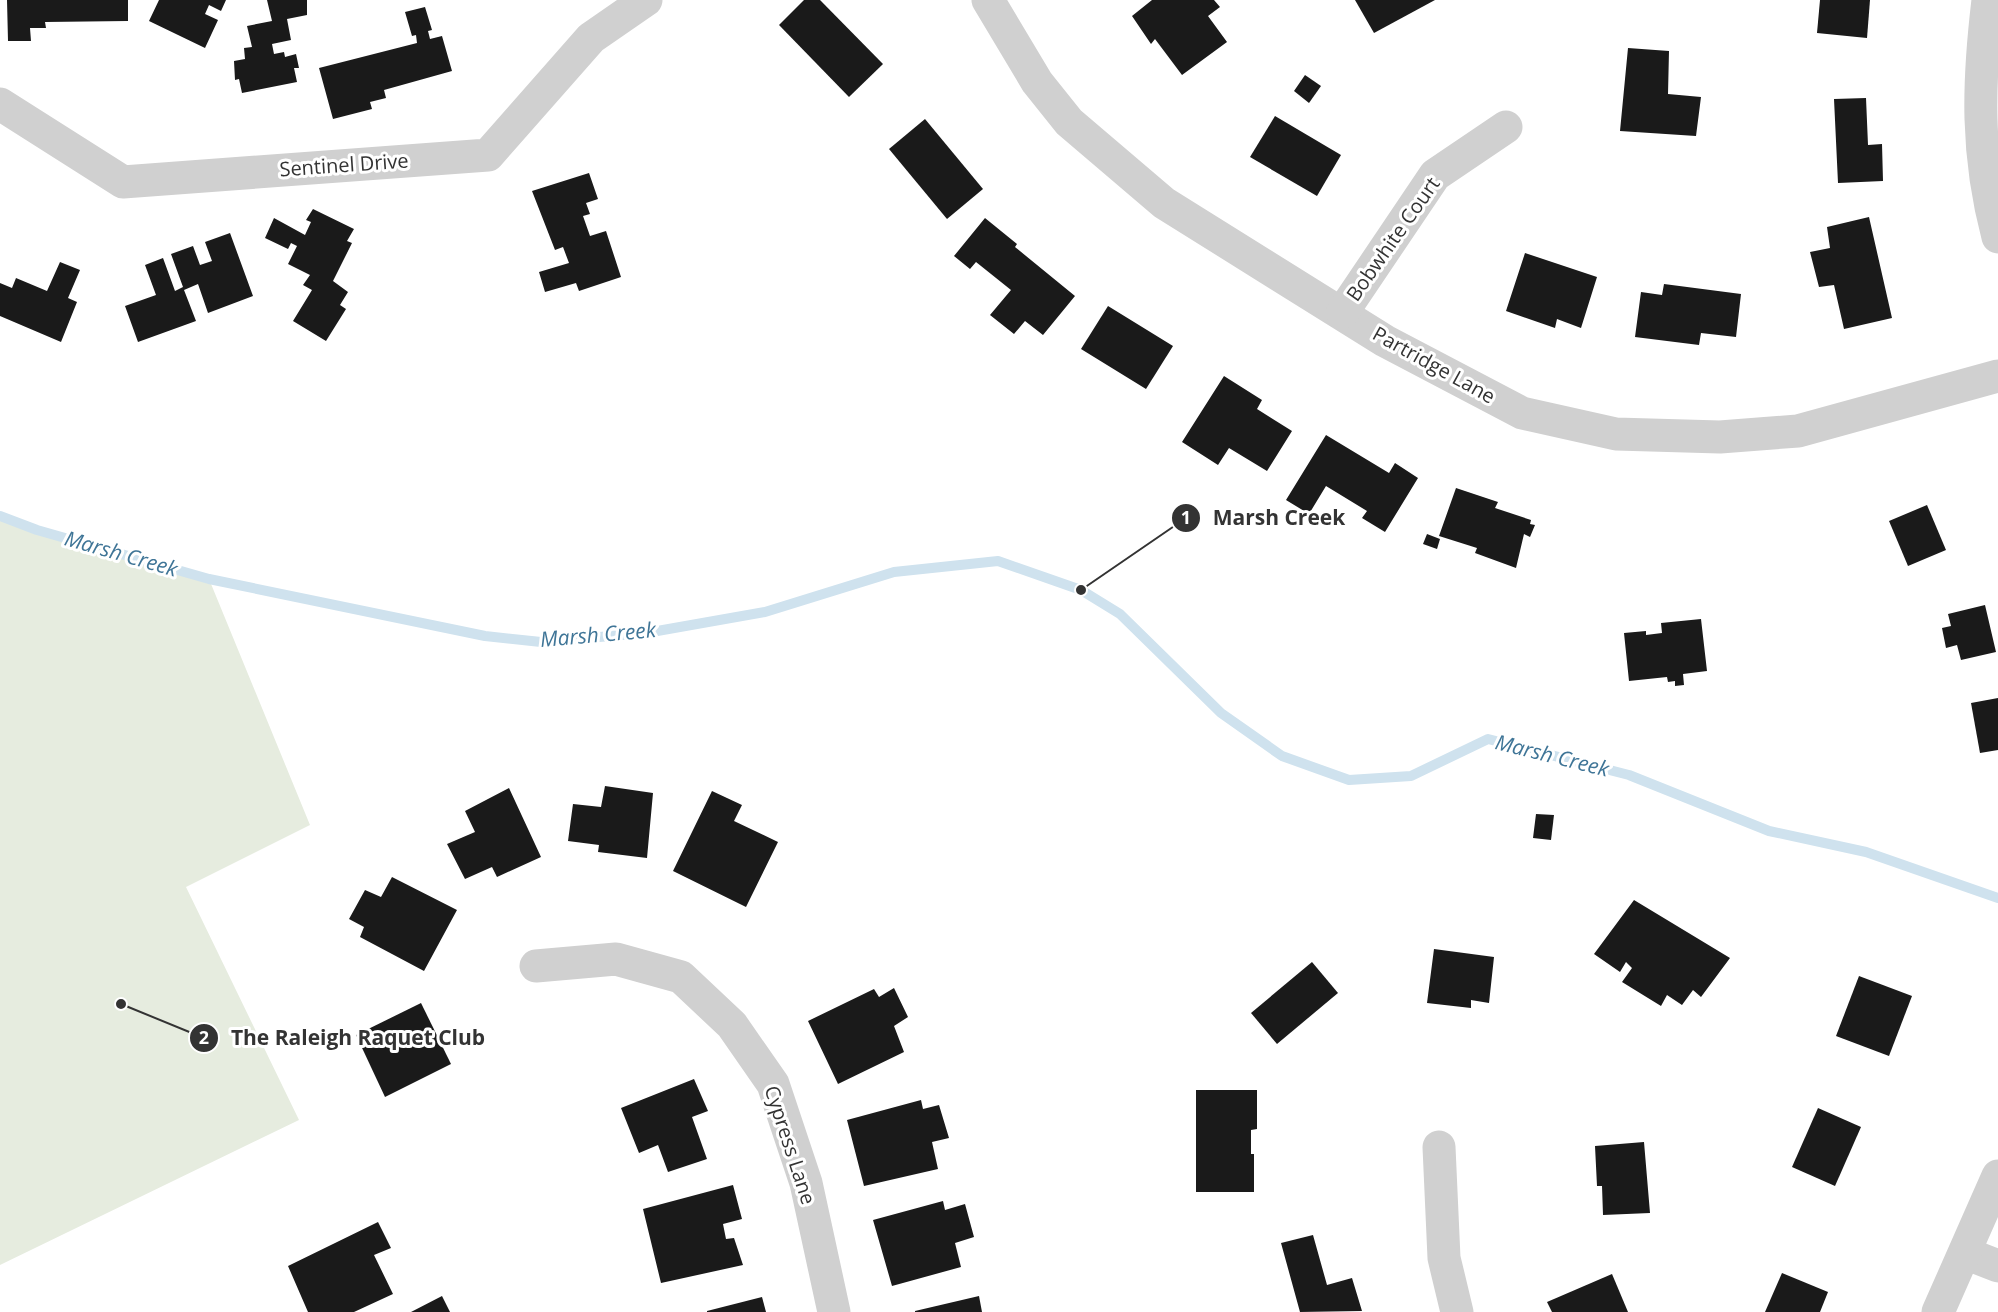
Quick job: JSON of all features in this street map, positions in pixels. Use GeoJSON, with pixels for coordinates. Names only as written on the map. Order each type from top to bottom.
{"type":"FeatureCollection","features":[{"type":"Feature","properties":{"kind":"street","name":"Sentinel Drive"},"geometry":{"type":"LineString","coordinates":[[0,104],[123,182],[488,155],[591,38],[646,0]]}},
{"type":"Feature","properties":{"kind":"street","name":"Partridge Lane"},"geometry":{"type":"LineString","coordinates":[[988,0],[1036,82],[1077,129],[1164,203],[1385,341],[1522,413],[1616,434],[1720,437],[1798,431],[1998,376]]}},
{"type":"Feature","properties":{"kind":"street"},"geometry":{"type":"LineString","coordinates":[[1988,0],[1980,68],[1980,139],[1998,237]]}},
{"type":"Feature","properties":{"kind":"street","name":"Bobwhite Court"},"geometry":{"type":"LineString","coordinates":[[1342,313],[1435,175],[1506,127]]}},
{"type":"Feature","properties":{"kind":"street","name":"Cypress Lane"},"geometry":{"type":"LineString","coordinates":[[536,966],[616,959],[681,977],[732,1025],[773,1084],[806,1183],[834,1312]]}},
{"type":"Feature","properties":{"kind":"street"},"geometry":{"type":"LineString","coordinates":[[1439,1147],[1444,1258],[1457,1312]]}},
{"type":"Feature","properties":{"kind":"street"},"geometry":{"type":"LineString","coordinates":[[1938,1312],[1998,1176]]}},
{"type":"Feature","properties":{"kind":"street"},"geometry":{"type":"LineString","coordinates":[[1965,1253],[1998,1266]]}},
{"type":"Feature","properties":{"kind":"shaded area"},"geometry":{"type":"Polygon","coordinates":[[[0,516],[37,530],[209,579],[310,825],[186,887],[299,1120],[0,1265],[0,516]]]}},
{"type":"Feature","properties":{"kind":"building"},"geometry":{"type":"Polygon","coordinates":[[[7,0],[128,0],[128,21],[45,22],[46,28],[30,28],[31,41],[8,41],[7,0]]]}},
{"type":"Feature","properties":{"kind":"building"},"geometry":{"type":"Polygon","coordinates":[[[159,0],[226,0],[221,11],[209,5],[205,14],[218,20],[205,48],[149,21],[159,0]]]}},
{"type":"Feature","properties":{"kind":"building"},"geometry":{"type":"Polygon","coordinates":[[[267,0],[307,0],[307,15],[287,19],[291,40],[272,44],[274,54],[284,52],[285,57],[296,54],[299,68],[294,68],[297,82],[242,93],[239,79],[235,80],[234,61],[245,59],[244,48],[252,47],[247,26],[272,21],[267,0]]]}},
{"type":"Feature","properties":{"kind":"building"},"geometry":{"type":"Polygon","coordinates":[[[804,0],[820,0],[883,64],[849,97],[779,25],[804,0]]]}},
{"type":"Feature","properties":{"kind":"building"},"geometry":{"type":"Polygon","coordinates":[[[1152,0],[1214,0],[1220,7],[1208,16],[1227,42],[1182,75],[1155,39],[1151,44],[1132,16],[1152,0]]]}},
{"type":"Feature","properties":{"kind":"building"},"geometry":{"type":"Polygon","coordinates":[[[1355,0],[1435,0],[1374,33],[1355,0]]]}},
{"type":"Feature","properties":{"kind":"building"},"geometry":{"type":"Polygon","coordinates":[[[1820,0],[1870,0],[1867,38],[1817,33],[1820,0]]]}},
{"type":"Feature","properties":{"kind":"building"},"geometry":{"type":"Polygon","coordinates":[[[425,7],[432,30],[428,31],[430,39],[442,36],[452,71],[384,90],[386,98],[370,102],[372,109],[333,119],[319,68],[417,43],[416,35],[412,36],[405,12],[425,7]]]}},
{"type":"Feature","properties":{"kind":"building"},"geometry":{"type":"Polygon","coordinates":[[[1628,48],[1669,51],[1668,94],[1701,97],[1696,136],[1620,131],[1628,48]]]}},
{"type":"Feature","properties":{"kind":"building"},"geometry":{"type":"Polygon","coordinates":[[[1305,75],[1321,86],[1309,103],[1294,91],[1305,75]]]}},
{"type":"Feature","properties":{"kind":"building"},"geometry":{"type":"Polygon","coordinates":[[[1866,98],[1868,145],[1882,144],[1883,181],[1838,183],[1834,99],[1866,98]]]}},
{"type":"Feature","properties":{"kind":"building"},"geometry":{"type":"Polygon","coordinates":[[[1275,116],[1341,155],[1317,196],[1250,157],[1275,116]]]}},
{"type":"Feature","properties":{"kind":"building"},"geometry":{"type":"Polygon","coordinates":[[[925,119],[983,189],[947,219],[889,149],[925,119]]]}},
{"type":"Feature","properties":{"kind":"building"},"geometry":{"type":"Polygon","coordinates":[[[589,173],[598,199],[586,203],[590,214],[583,216],[590,236],[606,231],[621,277],[579,291],[576,283],[545,292],[539,272],[569,263],[563,247],[555,250],[532,191],[589,173]]]}},
{"type":"Feature","properties":{"kind":"building"},"geometry":{"type":"Polygon","coordinates":[[[313,209],[354,229],[347,241],[352,243],[333,281],[348,292],[340,305],[346,309],[326,341],[293,321],[312,290],[303,285],[310,275],[288,264],[297,246],[291,243],[288,249],[265,238],[274,218],[305,235],[311,222],[306,220],[313,209]]]}},
{"type":"Feature","properties":{"kind":"building"},"geometry":{"type":"Polygon","coordinates":[[[1869,217],[1892,318],[1844,329],[1834,285],[1819,287],[1810,252],[1830,248],[1827,227],[1869,217]]]}},
{"type":"Feature","properties":{"kind":"building"},"geometry":{"type":"Polygon","coordinates":[[[985,218],[1017,244],[1015,247],[1075,296],[1043,335],[1025,321],[1014,334],[990,315],[1011,290],[976,262],[970,269],[954,256],[985,218]]]}},
{"type":"Feature","properties":{"kind":"building"},"geometry":{"type":"Polygon","coordinates":[[[230,233],[253,296],[208,313],[198,284],[184,290],[196,321],[138,342],[125,306],[156,295],[145,265],[163,258],[175,291],[183,287],[171,254],[193,246],[200,265],[212,261],[205,242],[230,233]]]}},
{"type":"Feature","properties":{"kind":"building"},"geometry":{"type":"Polygon","coordinates":[[[1525,253],[1597,277],[1581,328],[1557,319],[1555,328],[1506,311],[1525,253]]]}},
{"type":"Feature","properties":{"kind":"building"},"geometry":{"type":"Polygon","coordinates":[[[60,262],[80,270],[68,298],[77,302],[61,342],[0,316],[0,283],[12,288],[16,278],[47,291],[60,262]]]}},
{"type":"Feature","properties":{"kind":"building"},"geometry":{"type":"Polygon","coordinates":[[[1664,284],[1741,294],[1736,337],[1701,333],[1699,345],[1635,337],[1641,292],[1662,295],[1664,284]]]}},
{"type":"Feature","properties":{"kind":"building"},"geometry":{"type":"Polygon","coordinates":[[[1108,306],[1173,346],[1146,389],[1081,349],[1108,306]]]}},
{"type":"Feature","properties":{"kind":"building"},"geometry":{"type":"Polygon","coordinates":[[[1224,376],[1262,400],[1257,409],[1292,431],[1267,471],[1229,448],[1218,465],[1182,442],[1224,376]]]}},
{"type":"Feature","properties":{"kind":"building"},"geometry":{"type":"Polygon","coordinates":[[[1326,435],[1389,473],[1395,463],[1418,478],[1385,532],[1362,518],[1367,511],[1326,486],[1309,514],[1286,500],[1326,435]]]}},
{"type":"Feature","properties":{"kind":"building"},"geometry":{"type":"Polygon","coordinates":[[[1456,488],[1498,502],[1495,508],[1531,520],[1530,524],[1535,525],[1530,537],[1524,534],[1516,568],[1475,553],[1477,548],[1439,536],[1456,488]]]}},
{"type":"Feature","properties":{"kind":"building"},"geometry":{"type":"Polygon","coordinates":[[[1927,505],[1946,550],[1908,566],[1889,521],[1927,505]]]}},
{"type":"Feature","properties":{"kind":"building"},"geometry":{"type":"Polygon","coordinates":[[[1427,534],[1440,539],[1437,549],[1423,544],[1427,534]]]}},
{"type":"Feature","properties":{"kind":"building"},"geometry":{"type":"Polygon","coordinates":[[[1985,605],[1996,652],[1961,660],[1957,645],[1946,648],[1942,628],[1951,626],[1948,614],[1985,605]]]}},
{"type":"Feature","properties":{"kind":"building"},"geometry":{"type":"Polygon","coordinates":[[[1701,619],[1707,671],[1683,674],[1684,685],[1675,686],[1675,681],[1668,682],[1667,677],[1629,681],[1624,633],[1646,631],[1646,635],[1662,633],[1661,623],[1701,619]]]}},
{"type":"Feature","properties":{"kind":"building"},"geometry":{"type":"Polygon","coordinates":[[[1998,698],[1998,750],[1980,753],[1971,703],[1998,698]]]}},
{"type":"Feature","properties":{"kind":"building"},"geometry":{"type":"Polygon","coordinates":[[[605,786],[653,793],[647,858],[598,852],[599,845],[568,841],[573,804],[601,807],[605,786]]]}},
{"type":"Feature","properties":{"kind":"building"},"geometry":{"type":"Polygon","coordinates":[[[509,788],[541,857],[497,877],[492,867],[465,879],[447,844],[475,832],[465,811],[509,788]]]}},
{"type":"Feature","properties":{"kind":"building"},"geometry":{"type":"Polygon","coordinates":[[[712,791],[742,805],[734,821],[778,842],[746,907],[673,871],[712,791]]]}},
{"type":"Feature","properties":{"kind":"building"},"geometry":{"type":"Polygon","coordinates":[[[1536,814],[1554,815],[1551,840],[1533,838],[1536,814]]]}},
{"type":"Feature","properties":{"kind":"building"},"geometry":{"type":"Polygon","coordinates":[[[392,877],[457,910],[424,971],[360,937],[364,927],[349,919],[365,890],[381,897],[392,877]]]}},
{"type":"Feature","properties":{"kind":"building"},"geometry":{"type":"Polygon","coordinates":[[[1634,900],[1730,958],[1701,997],[1693,990],[1682,1005],[1667,995],[1661,1006],[1622,982],[1632,968],[1626,962],[1620,972],[1594,954],[1634,900]]]}},
{"type":"Feature","properties":{"kind":"building"},"geometry":{"type":"Polygon","coordinates":[[[1434,949],[1494,957],[1489,1003],[1471,1000],[1471,1008],[1427,1003],[1434,949]]]}},
{"type":"Feature","properties":{"kind":"building"},"geometry":{"type":"Polygon","coordinates":[[[1312,962],[1338,993],[1277,1044],[1251,1013],[1312,962]]]}},
{"type":"Feature","properties":{"kind":"building"},"geometry":{"type":"Polygon","coordinates":[[[1859,976],[1912,996],[1889,1056],[1836,1036],[1859,976]]]}},
{"type":"Feature","properties":{"kind":"building"},"geometry":{"type":"Polygon","coordinates":[[[894,988],[908,1017],[894,1026],[904,1052],[838,1084],[808,1021],[874,989],[879,997],[894,988]]]}},
{"type":"Feature","properties":{"kind":"building"},"geometry":{"type":"Polygon","coordinates":[[[421,1003],[451,1064],[385,1097],[356,1035],[421,1003]]]}},
{"type":"Feature","properties":{"kind":"building"},"geometry":{"type":"Polygon","coordinates":[[[694,1079],[708,1111],[692,1117],[707,1159],[668,1172],[658,1145],[639,1153],[621,1108],[694,1079]]]}},
{"type":"Feature","properties":{"kind":"building"},"geometry":{"type":"Polygon","coordinates":[[[1196,1090],[1257,1090],[1257,1129],[1251,1130],[1251,1154],[1254,1154],[1254,1192],[1196,1192],[1196,1090]]]}},
{"type":"Feature","properties":{"kind":"building"},"geometry":{"type":"Polygon","coordinates":[[[921,1100],[923,1109],[939,1105],[949,1138],[932,1142],[938,1169],[864,1186],[847,1120],[921,1100]]]}},
{"type":"Feature","properties":{"kind":"building"},"geometry":{"type":"Polygon","coordinates":[[[1818,1108],[1861,1127],[1835,1186],[1792,1167],[1818,1108]]]}},
{"type":"Feature","properties":{"kind":"building"},"geometry":{"type":"Polygon","coordinates":[[[1644,1142],[1650,1213],[1603,1215],[1602,1186],[1597,1186],[1595,1146],[1644,1142]]]}},
{"type":"Feature","properties":{"kind":"building"},"geometry":{"type":"Polygon","coordinates":[[[733,1185],[742,1219],[723,1224],[726,1239],[734,1238],[743,1265],[661,1283],[643,1209],[733,1185]]]}},
{"type":"Feature","properties":{"kind":"building"},"geometry":{"type":"Polygon","coordinates":[[[943,1201],[945,1210],[965,1204],[974,1237],[955,1243],[961,1267],[892,1286],[873,1220],[943,1201]]]}},
{"type":"Feature","properties":{"kind":"building"},"geometry":{"type":"Polygon","coordinates":[[[378,1222],[391,1248],[374,1255],[393,1294],[354,1312],[308,1312],[288,1266],[378,1222]]]}},
{"type":"Feature","properties":{"kind":"building"},"geometry":{"type":"Polygon","coordinates":[[[1313,1235],[1327,1285],[1352,1278],[1362,1311],[1300,1312],[1281,1243],[1313,1235]]]}},
{"type":"Feature","properties":{"kind":"building"},"geometry":{"type":"Polygon","coordinates":[[[1782,1273],[1828,1292],[1820,1312],[1765,1312],[1782,1273]]]}},
{"type":"Feature","properties":{"kind":"building"},"geometry":{"type":"Polygon","coordinates":[[[1612,1274],[1628,1312],[1552,1312],[1547,1302],[1612,1274]]]}},
{"type":"Feature","properties":{"kind":"building"},"geometry":{"type":"Polygon","coordinates":[[[442,1296],[450,1312],[411,1312],[442,1296]]]}},
{"type":"Feature","properties":{"kind":"building"},"geometry":{"type":"Polygon","coordinates":[[[979,1296],[982,1312],[915,1312],[915,1311],[979,1296]]]}},
{"type":"Feature","properties":{"kind":"building"},"geometry":{"type":"Polygon","coordinates":[[[762,1297],[766,1312],[707,1312],[707,1311],[762,1297]]]}},
{"type":"Feature","properties":{"kind":"waterway","name":"Marsh Creek"},"geometry":{"type":"LineString","coordinates":[[0,516],[37,530],[209,579],[485,636],[541,642],[646,633],[765,612],[894,572],[998,561],[1081,590],[1120,614],[1221,713],[1282,756],[1349,780],[1411,776],[1488,739],[1629,775],[1769,831],[1866,852],[1998,898]]}},
{"type":"Feature","properties":{"kind":"place","name":"Marsh Creek"},"geometry":{"type":"Point","coordinates":[1081,590]}},
{"type":"Feature","properties":{"kind":"place","name":"The Raleigh Raquet Club"},"geometry":{"type":"Point","coordinates":[121,1004]}}]}
